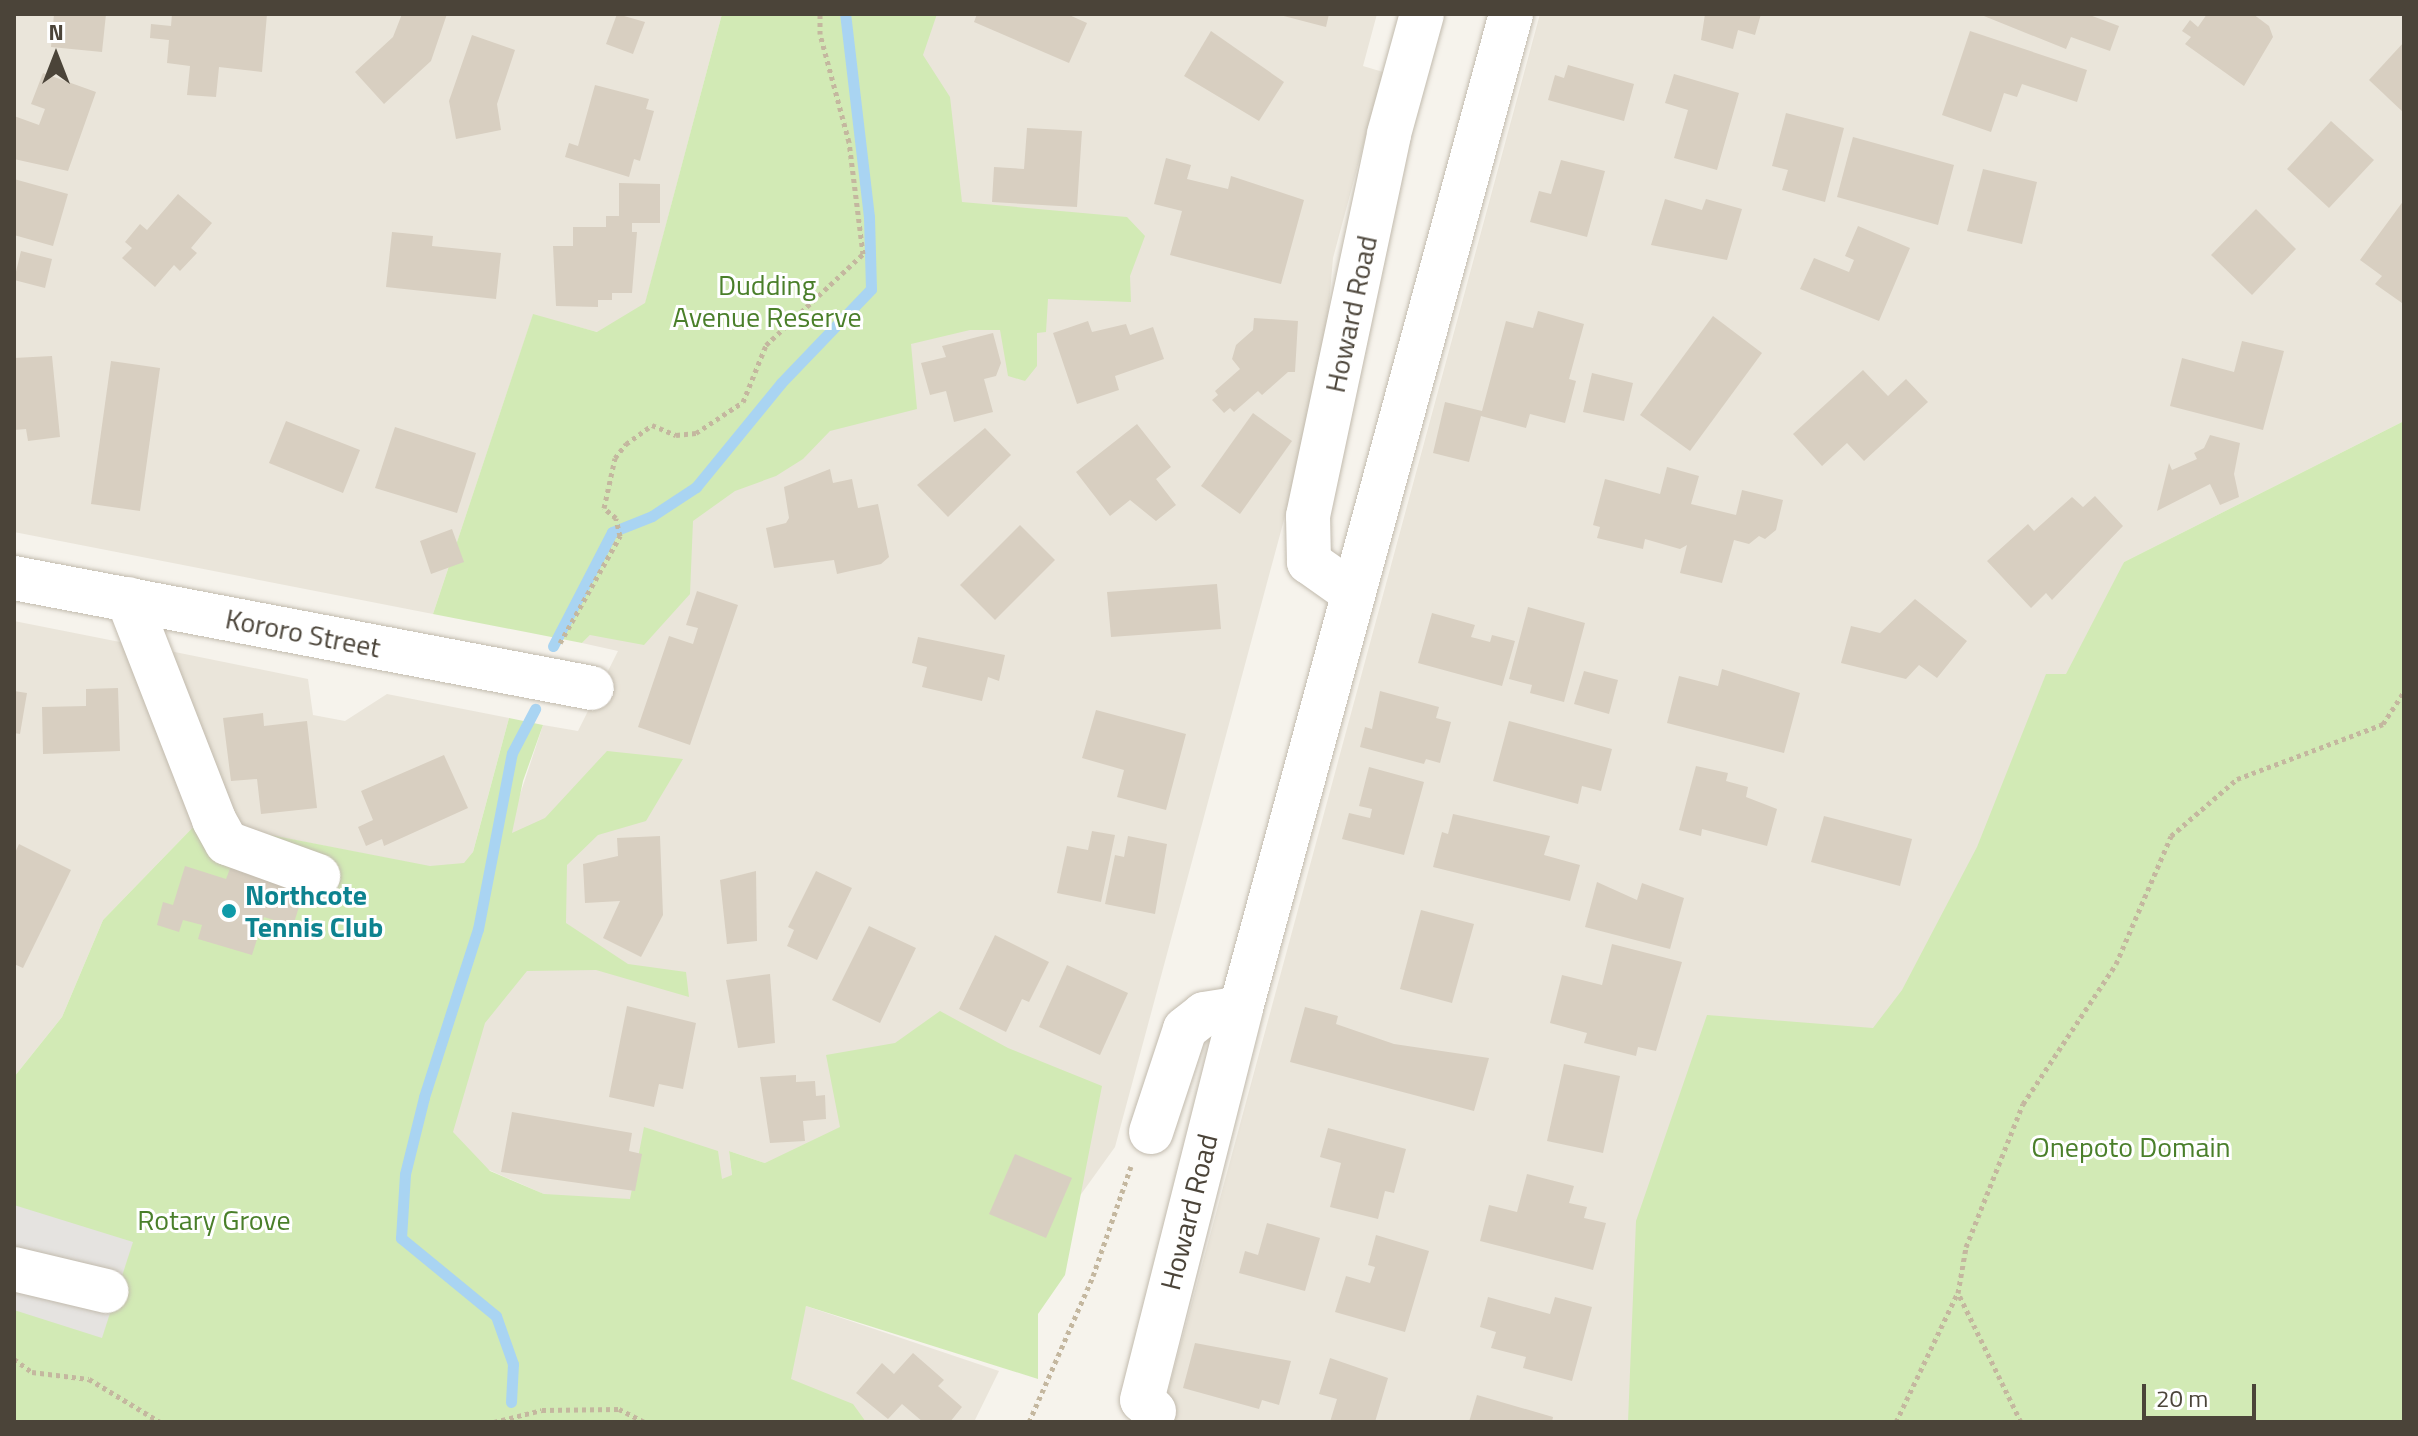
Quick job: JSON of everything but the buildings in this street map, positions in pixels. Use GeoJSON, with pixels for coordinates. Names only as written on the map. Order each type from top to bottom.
{"type":"FeatureCollection","features":[{"type":"Feature","properties":{"kind":"street","name":"Howard Road"},"geometry":{"type":"LineString","coordinates":[[1353,593],[1309,562],[1306,534],[1385,149],[1422,14]]}},
{"type":"Feature","properties":{"kind":"street","name":"Howard Road"},"geometry":{"type":"LineString","coordinates":[[1154,1411],[1142,1400],[1241,1008],[1511,14]]}},
{"type":"Feature","properties":{"kind":"street","name":"Kororo Street"},"geometry":{"type":"LineString","coordinates":[[14,578],[592,688]]}},
{"type":"Feature","properties":{"kind":"street"},"geometry":{"type":"LineString","coordinates":[[128,599],[214,820],[227,843],[318,876]]}},
{"type":"Feature","properties":{"kind":"street","name":"Howard Road"},"geometry":{"type":"LineString","coordinates":[[1142,1145],[1185,1029],[1204,1014],[1241,1008]]}},
{"type":"Feature","properties":{"kind":"street"},"geometry":{"type":"LineString","coordinates":[[14,1269],[106,1291]]}},
{"type":"Feature","properties":{"kind":"path"},"geometry":{"type":"LineString","coordinates":[[562,636],[620,536],[616,518],[604,508],[615,458],[626,444],[652,425],[676,435],[696,433],[743,402],[766,345],[863,254],[849,142],[820,34],[820,14]]}},
{"type":"Feature","properties":{"kind":"path"},"geometry":{"type":"LineString","coordinates":[[1896,1422],[1958,1293],[1966,1247],[2023,1104],[2116,964],[2171,836],[2237,779],[2383,724],[2404,692]]}},
{"type":"Feature","properties":{"kind":"path"},"geometry":{"type":"LineString","coordinates":[[1029,1422],[1093,1276],[1142,1145]]}},
{"type":"Feature","properties":{"kind":"path"},"geometry":{"type":"LineString","coordinates":[[1958,1293],[2021,1422]]}},
{"type":"Feature","properties":{"kind":"path"},"geometry":{"type":"LineString","coordinates":[[14,1359],[32,1372],[89,1379],[160,1422]]}},
{"type":"Feature","properties":{"kind":"path"},"geometry":{"type":"LineString","coordinates":[[494,1422],[542,1410],[619,1409],[644,1422]]}},
{"type":"Feature","properties":{"kind":"shaded area"},"geometry":{"type":"Polygon","coordinates":[[[14,14],[722,14],[635,342],[533,315],[433,614],[14,532],[14,14]]]}},
{"type":"Feature","properties":{"kind":"shaded area"},"geometry":{"type":"Polygon","coordinates":[[[872,14],[1377,14],[1363,66],[1383,72],[1333,258],[1323,375],[1115,1147],[1038,1254],[729,1151],[743,1263],[564,1203],[455,1155],[403,1149],[543,725],[578,731],[618,651],[582,643],[615,610],[872,14]]]}},
{"type":"Feature","properties":{"kind":"shaded area"},"geometry":{"type":"Polygon","coordinates":[[[1540,14],[2404,14],[2404,421],[2124,562],[1763,1422],[1147,1422],[1165,1402],[1540,14]]]}},
{"type":"Feature","properties":{"kind":"shaded area"},"geometry":{"type":"Polygon","coordinates":[[[14,621],[130,644],[199,821],[103,920],[62,1017],[14,1077],[14,621]]]}},
{"type":"Feature","properties":{"kind":"shaded area"},"geometry":{"type":"Polygon","coordinates":[[[160,649],[308,679],[313,715],[345,721],[387,694],[509,718],[467,874],[229,827],[160,649]]]}},
{"type":"Feature","properties":{"kind":"shaded area"},"geometry":{"type":"Polygon","coordinates":[[[14,1205],[133,1242],[102,1338],[14,1310],[14,1205]]]}},
{"type":"Feature","properties":{"kind":"shaded area"},"geometry":{"type":"Polygon","coordinates":[[[806,1306],[999,1371],[974,1422],[760,1422],[772,1404],[806,1306]]]}},
{"type":"Feature","properties":{"kind":"green space","name":"Dudding Avenue Reserve"},"geometry":{"type":"Polygon","coordinates":[[[722,14],[937,14],[923,55],[950,97],[962,202],[1127,217],[1145,236],[1130,276],[1131,302],[1048,299],[1046,332],[1037,333],[1037,366],[1025,381],[1008,376],[1000,330],[970,330],[911,344],[917,409],[830,431],[803,459],[776,476],[735,491],[693,521],[690,594],[644,645],[590,635],[582,643],[433,614],[533,314],[597,332],[645,303],[722,14]]]}},
{"type":"Feature","properties":{"kind":"green space","name":"Onepoto Domain"},"geometry":{"type":"Polygon","coordinates":[[[2404,421],[2404,1422],[1628,1422],[1636,1221],[1707,1015],[1873,1028],[1902,990],[1977,847],[2046,674],[2066,674],[2124,562],[2404,421]]]}},
{"type":"Feature","properties":{"kind":"green space","name":"Rotary Grove"},"geometry":{"type":"Polygon","coordinates":[[[509,718],[543,725],[523,781],[512,833],[545,818],[607,751],[683,759],[646,821],[598,835],[567,865],[566,923],[628,964],[686,972],[689,997],[596,970],[527,971],[485,1023],[453,1132],[490,1171],[544,1194],[630,1199],[644,1127],[718,1151],[722,1179],[732,1175],[729,1151],[765,1163],[840,1127],[826,1055],[895,1043],[940,1011],[1008,1048],[1102,1086],[1065,1275],[1038,1314],[1038,1379],[806,1306],[791,1379],[853,1404],[866,1422],[14,1422],[14,1077],[62,1017],[103,920],[199,821],[430,866],[464,863],[473,852],[509,718]]]}},
{"type":"Feature","properties":{"kind":"waterway"},"geometry":{"type":"LineString","coordinates":[[553,646],[612,532],[652,516],[696,487],[781,383],[871,289],[869,217],[845,14]]}},
{"type":"Feature","properties":{"kind":"waterway"},"geometry":{"type":"LineString","coordinates":[[511,1402],[513,1364],[496,1316],[401,1238],[405,1174],[424,1097],[478,929],[512,753],[535,709]]}},
{"type":"Feature","properties":{"kind":"place","name":"Northcote Tennis Club"},"geometry":{"type":"Point","coordinates":[229,911]}}]}
